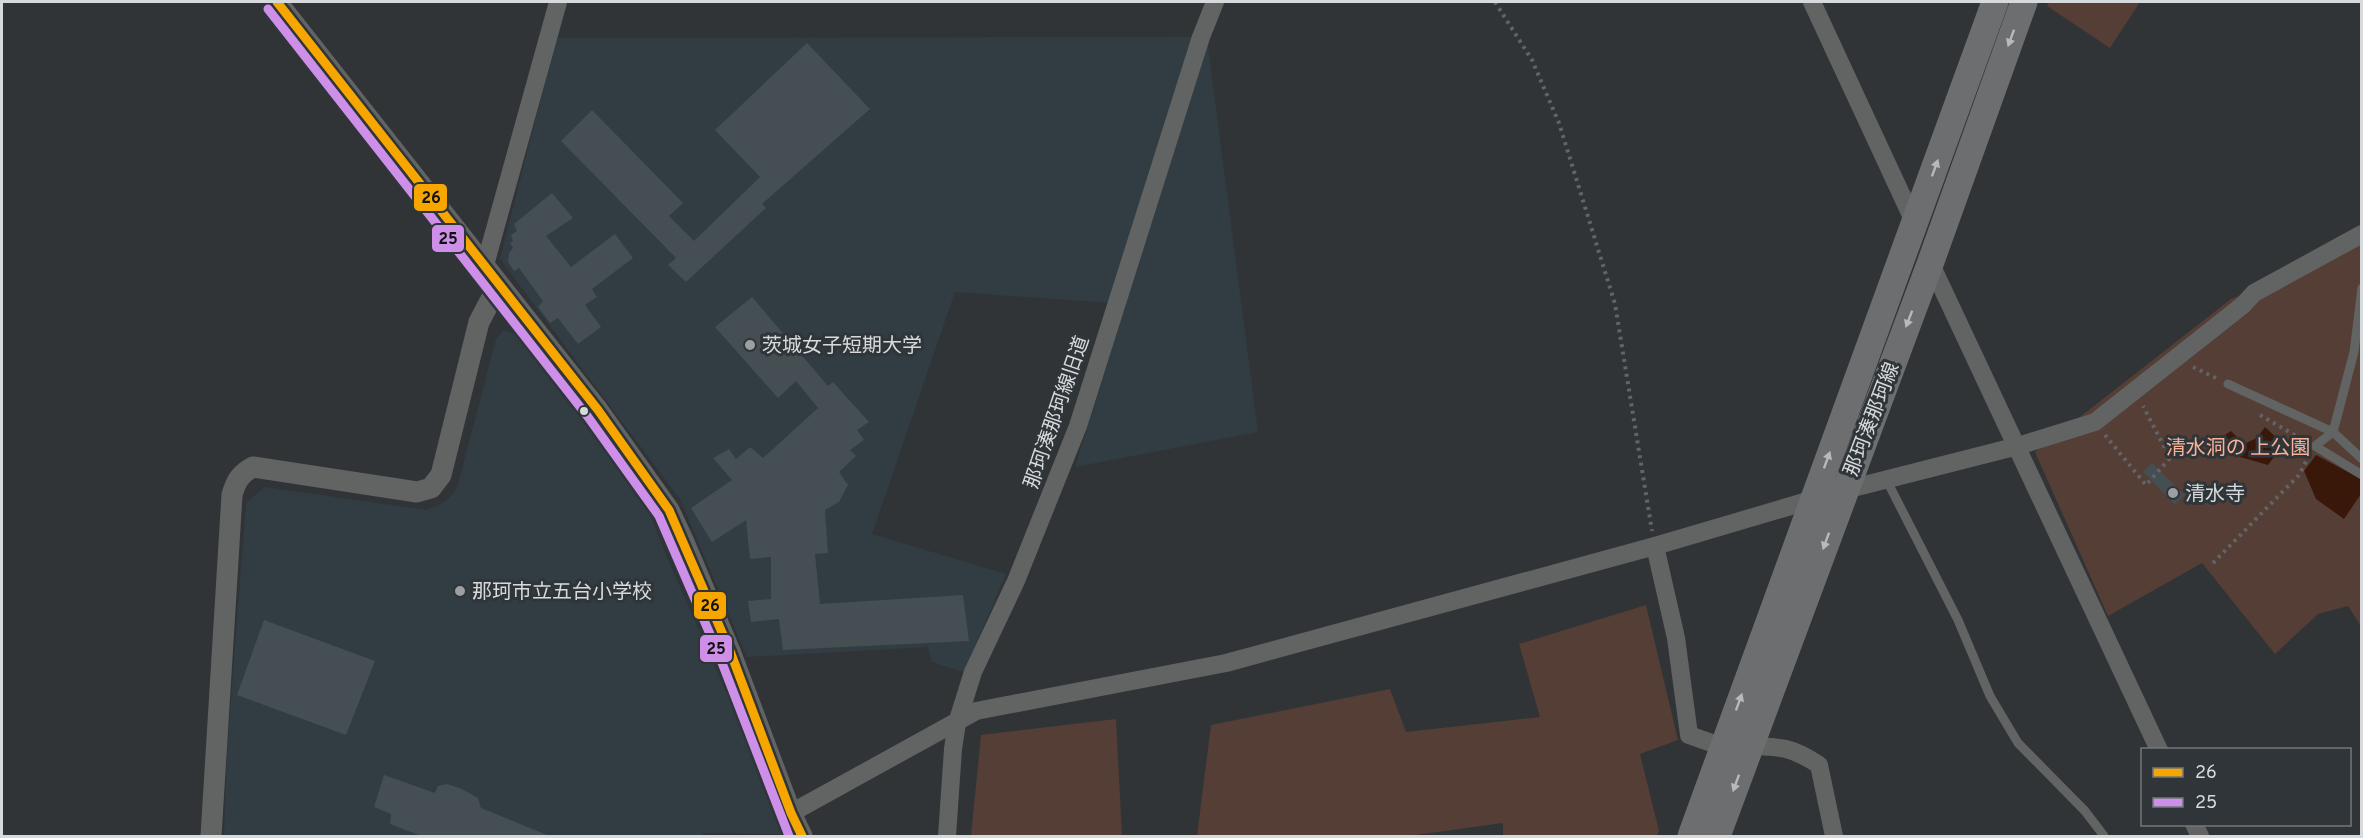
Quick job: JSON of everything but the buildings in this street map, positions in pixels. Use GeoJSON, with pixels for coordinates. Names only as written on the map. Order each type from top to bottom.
{"type":"FeatureCollection","features":[{"type":"Feature","properties":{"kind":"main road","name":"那珂湊那珂線"},"geometry":{"type":"LineString","coordinates":[[1691,837],[1995,2]]}},
{"type":"Feature","properties":{"kind":"main road","name":"那珂湊那珂線"},"geometry":{"type":"LineString","coordinates":[[1717,837],[1930,264],[2024,2]]}},
{"type":"Feature","properties":{"kind":"street"},"geometry":{"type":"LineString","coordinates":[[277,2],[598,410],[669,510],[730,651],[802,837]]}},
{"type":"Feature","properties":{"kind":"street"},"geometry":{"type":"LineString","coordinates":[[485,265],[558,2]]}},
{"type":"Feature","properties":{"kind":"street","name":"那珂湊那珂線旧道"},"geometry":{"type":"LineString","coordinates":[[947,837],[957,723],[974,672],[1016,581],[1078,426],[1201,37],[1215,2]]}},
{"type":"Feature","properties":{"kind":"street"},"geometry":{"type":"LineString","coordinates":[[1812,2],[1915,223],[1930,264],[2018,446],[2158,748]]}},
{"type":"Feature","properties":{"kind":"street"},"geometry":{"type":"LineString","coordinates":[[791,813],[976,711],[1226,663],[1654,546],[1845,490],[2018,446],[2095,422],[2243,305],[2254,293],[2361,234]]}},
{"type":"Feature","properties":{"kind":"street"},"geometry":{"type":"LineString","coordinates":[[211,837],[231,507],[237,481],[243,472],[253,467],[417,492],[430,488],[441,475],[479,322],[500,284]]}},
{"type":"Feature","properties":{"kind":"street"},"geometry":{"type":"LineString","coordinates":[[1654,546],[1677,638],[1689,735],[1723,747]]}},
{"type":"Feature","properties":{"kind":"street"},"geometry":{"type":"LineString","coordinates":[[1750,746],[1781,747],[1799,752],[1820,765],[1834,837]]}},
{"type":"Feature","properties":{"kind":"lane"},"geometry":{"type":"LineString","coordinates":[[2361,288],[2354,352],[2332,432],[2315,446],[2361,474]]}},
{"type":"Feature","properties":{"kind":"lane"},"geometry":{"type":"LineString","coordinates":[[2228,384],[2332,432],[2361,459]]}},
{"type":"Feature","properties":{"kind":"lane"},"geometry":{"type":"LineString","coordinates":[[1886,479],[1958,620],[1990,696],[2018,743],[2085,811],[2104,837]]}},
{"type":"Feature","properties":{"kind":"path"},"geometry":{"type":"LineString","coordinates":[[1495,2],[1532,60],[1559,123],[1616,304],[1654,546]]}},
{"type":"Feature","properties":{"kind":"path"},"geometry":{"type":"LineString","coordinates":[[2176,358],[2228,384]]}},
{"type":"Feature","properties":{"kind":"path"},"geometry":{"type":"LineString","coordinates":[[2095,422],[2146,485],[2170,458],[2135,391]]}},
{"type":"Feature","properties":{"kind":"path"},"geometry":{"type":"LineString","coordinates":[[2213,563],[2299,476],[2315,446],[2265,420],[2258,413]]}},
{"type":"Feature","properties":{"kind":"shaded area","name":"茨城女子短期大学"},"geometry":{"type":"Polygon","coordinates":[[[1194,37],[1208,47],[1258,432],[1075,467],[1126,304],[955,292],[872,534],[1006,574],[964,672],[932,662],[928,647],[747,657],[680,499],[500,259],[556,38],[1194,37]]]}},
{"type":"Feature","properties":{"kind":"shaded area","name":"那珂市立五台小学校"},"geometry":{"type":"Polygon","coordinates":[[[504,330],[517,335],[638,482],[666,555],[742,728],[783,834],[224,836],[227,752],[246,503],[265,487],[427,510],[446,501],[457,488],[496,339],[504,330]]]}},
{"type":"Feature","properties":{"kind":"shaded area"},"geometry":{"type":"Polygon","coordinates":[[[2265,427],[2291,452],[2283,457],[2274,457],[2268,465],[2240,457],[2225,435],[2231,431],[2244,444],[2257,438],[2265,427]]]}},
{"type":"Feature","properties":{"kind":"shaded area"},"geometry":{"type":"Polygon","coordinates":[[[2316,455],[2361,479],[2361,494],[2344,519],[2316,499],[2304,471],[2316,455]]]}},
{"type":"Feature","properties":{"kind":"green space"},"geometry":{"type":"Polygon","coordinates":[[[2049,2],[2140,2],[2110,48],[2047,6],[2049,2]]]}},
{"type":"Feature","properties":{"kind":"green space","name":"清水洞の 上公園"},"geometry":{"type":"Polygon","coordinates":[[[2361,243],[2361,626],[2348,606],[2318,614],[2275,654],[2202,563],[2108,616],[2035,452],[2231,299],[2307,269],[2361,243]]]}},
{"type":"Feature","properties":{"kind":"green space"},"geometry":{"type":"Polygon","coordinates":[[[1646,605],[1678,740],[1640,754],[1659,831],[1657,836],[1503,836],[1503,823],[1408,836],[1197,836],[1211,725],[1390,689],[1406,732],[1540,717],[1519,644],[1646,605]]]}},
{"type":"Feature","properties":{"kind":"green space"},"geometry":{"type":"Polygon","coordinates":[[[1116,719],[1122,836],[971,836],[981,735],[1116,719]]]}},
{"type":"Feature","properties":{"kind":"transit line","name":"26"},"geometry":{"type":"LineString","coordinates":[[277,2],[598,410],[669,510],[730,651],[791,813],[802,836]]}},
{"type":"Feature","properties":{"kind":"transit line","name":"25"},"geometry":{"type":"LineString","coordinates":[[268,9],[588,417],[659,516],[719,655],[789,836]]}},
{"type":"Feature","properties":{"kind":"place","name":"茨城女子短期大学"},"geometry":{"type":"Point","coordinates":[750,345]}},
{"type":"Feature","properties":{"kind":"place","name":"清水寺"},"geometry":{"type":"Point","coordinates":[2173,493]}},
{"type":"Feature","properties":{"kind":"place","name":"那珂市立五台小学校"},"geometry":{"type":"Point","coordinates":[460,591]}}]}
